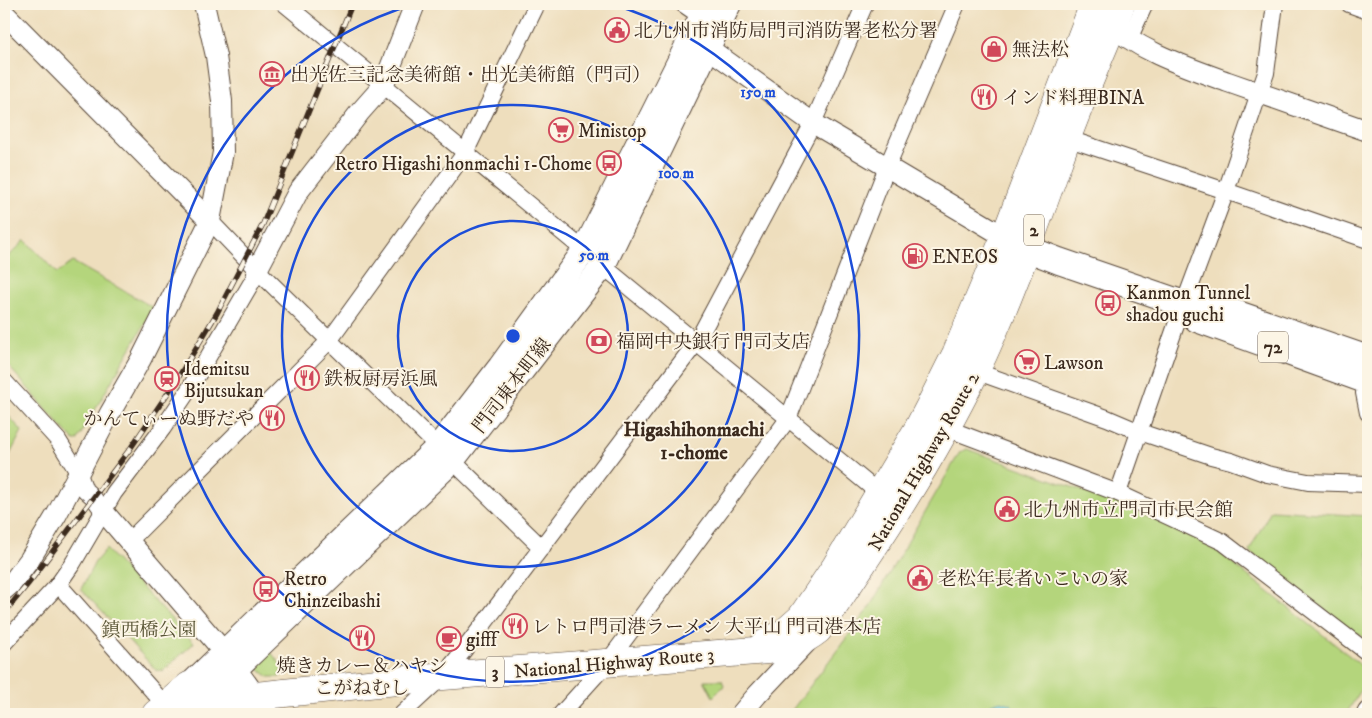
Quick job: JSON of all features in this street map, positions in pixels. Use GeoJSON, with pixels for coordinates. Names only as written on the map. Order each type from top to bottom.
{"type":"FeatureCollection","features":[{"type":"Feature","properties":{"kind":"highway","name":"National Highway Route 2"},"geometry":{"type":"LineString","coordinates":[[810,624],[898,508],[946,428],[975,371],[1016,243],[1056,135],[1091,5]]}},
{"type":"Feature","properties":{"kind":"highway","name":"National Highway Route 2"},"geometry":{"type":"LineString","coordinates":[[1056,135],[1120,23]]}},
{"type":"Feature","properties":{"kind":"highway","name":"National Highway Route 2"},"geometry":{"type":"LineString","coordinates":[[810,624],[836,566],[918,428],[1016,243]]}},
{"type":"Feature","properties":{"kind":"highway","name":"National Highway Route 3"},"geometry":{"type":"LineString","coordinates":[[734,652],[757,647],[784,633],[810,624]]}},
{"type":"Feature","properties":{"kind":"highway","name":"National Highway Route 3"},"geometry":{"type":"LineString","coordinates":[[186,702],[262,705],[442,676],[784,648],[807,639],[810,624]]}},
{"type":"Feature","properties":{"kind":"main road","name":"門司東本町線"},"geometry":{"type":"LineString","coordinates":[[186,702],[445,454],[602,266],[729,4]]}},
{"type":"Feature","properties":{"kind":"main road","name":"門司東本町線"},"geometry":{"type":"LineString","coordinates":[[445,454],[500,367],[584,251],[705,10]]}},
{"type":"Feature","properties":{"kind":"main road","name":"72"},"geometry":{"type":"LineString","coordinates":[[1016,243],[1184,304],[1197,319],[1368,373]]}},
{"type":"Feature","properties":{"kind":"street"},"geometry":{"type":"LineString","coordinates":[[4,590],[12,583],[30,559],[79,474],[163,317],[210,221],[224,152],[222,101],[216,56],[204,4]]}},
{"type":"Feature","properties":{"kind":"street"},"geometry":{"type":"LineString","coordinates":[[285,4],[880,494]]}},
{"type":"Feature","properties":{"kind":"street"},"geometry":{"type":"LineString","coordinates":[[4,644],[58,584],[73,563],[114,493],[163,428],[190,388],[253,280],[298,192],[360,112],[383,86],[415,4]]}},
{"type":"Feature","properties":{"kind":"street"},"geometry":{"type":"LineString","coordinates":[[128,542],[329,340],[465,153],[537,4]]}},
{"type":"Feature","properties":{"kind":"street"},"geometry":{"type":"LineString","coordinates":[[683,4],[705,10],[708,48],[813,123],[1016,243]]}},
{"type":"Feature","properties":{"kind":"street"},"geometry":{"type":"LineString","coordinates":[[402,714],[442,676],[542,548],[696,343],[813,123],[865,4]]}},
{"type":"Feature","properties":{"kind":"street"},"geometry":{"type":"LineString","coordinates":[[561,714],[607,663],[788,419],[887,167],[956,4]]}},
{"type":"Feature","properties":{"kind":"street"},"geometry":{"type":"LineString","coordinates":[[1120,23],[1145,4]]}},
{"type":"Feature","properties":{"kind":"street"},"geometry":{"type":"LineString","coordinates":[[1118,493],[1266,73],[1274,4]]}},
{"type":"Feature","properties":{"kind":"street"},"geometry":{"type":"LineString","coordinates":[[1349,4],[1368,11]]}},
{"type":"Feature","properties":{"kind":"street"},"geometry":{"type":"LineString","coordinates":[[1091,5],[1120,23],[1144,48],[1180,64],[1368,131]]}},
{"type":"Feature","properties":{"kind":"street"},"geometry":{"type":"LineString","coordinates":[[4,13],[257,270],[542,548]]}},
{"type":"Feature","properties":{"kind":"street"},"geometry":{"type":"LineString","coordinates":[[1056,135],[1368,240]]}},
{"type":"Feature","properties":{"kind":"street"},"geometry":{"type":"LineString","coordinates":[[975,371],[1107,418],[1140,432],[1211,456],[1231,460],[1267,474],[1308,482],[1368,484]]}},
{"type":"Feature","properties":{"kind":"street"},"geometry":{"type":"LineString","coordinates":[[1368,373],[1364,393],[1368,413]]}},
{"type":"Feature","properties":{"kind":"street"},"geometry":{"type":"LineString","coordinates":[[4,381],[58,440],[79,474],[85,490],[93,497],[128,542],[230,660],[262,705]]}},
{"type":"Feature","properties":{"kind":"street"},"geometry":{"type":"LineString","coordinates":[[932,402],[935,412],[946,428]]}},
{"type":"Feature","properties":{"kind":"street"},"geometry":{"type":"LineString","coordinates":[[918,428],[946,428],[1118,493],[1223,542],[1368,653]]}},
{"type":"Feature","properties":{"kind":"street"},"geometry":{"type":"LineString","coordinates":[[58,584],[186,702]]}},
{"type":"Feature","properties":{"kind":"street"},"geometry":{"type":"LineString","coordinates":[[741,714],[810,624]]}},
{"type":"Feature","properties":{"kind":"street"},"geometry":{"type":"LineString","coordinates":[[757,695],[784,648]]}},
{"type":"Feature","properties":{"kind":"green space"},"geometry":{"type":"Polygon","coordinates":[[[25,240],[57,273],[73,262],[154,308],[77,441],[74,441],[4,361],[4,261],[25,240]]]}},
{"type":"Feature","properties":{"kind":"green space"},"geometry":{"type":"Polygon","coordinates":[[[4,411],[22,431],[4,466],[4,411]]]}},
{"type":"Feature","properties":{"kind":"green space"},"geometry":{"type":"Polygon","coordinates":[[[967,449],[1119,504],[1184,532],[1218,552],[1356,661],[1368,673],[1368,679],[1346,714],[789,714],[869,608],[960,452],[967,449]]]}},
{"type":"Feature","properties":{"kind":"green space"},"geometry":{"type":"Polygon","coordinates":[[[1271,510],[1368,516],[1368,640],[1345,626],[1249,551],[1271,510]]]}},
{"type":"Feature","properties":{"kind":"green space","name":"鎮西橋公園"},"geometry":{"type":"Polygon","coordinates":[[[106,549],[194,643],[163,671],[156,670],[81,589],[95,562],[106,549]]]}},
{"type":"Feature","properties":{"kind":"green space"},"geometry":{"type":"Polygon","coordinates":[[[269,650],[283,667],[280,677],[269,677],[259,670],[260,661],[269,650]]]}},
{"type":"Feature","properties":{"kind":"green space"},"geometry":{"type":"Polygon","coordinates":[[[704,680],[722,680],[724,686],[713,697],[704,680]]]}},
{"type":"Feature","properties":{"kind":"water"},"geometry":{"type":"Polygon","coordinates":[[[1001,701],[1011,704],[1017,714],[985,714],[991,704],[1001,701]]]}},
{"type":"Feature","properties":{"kind":"railway"},"geometry":{"type":"LineString","coordinates":[[4,613],[130,449],[178,378],[217,313],[263,224],[352,4]]}},
{"type":"Feature","properties":{"kind":"place","name":"北九州市消防局門司消防署老松分署"},"geometry":{"type":"Point","coordinates":[617,30]}},
{"type":"Feature","properties":{"kind":"place","name":"無法松"},"geometry":{"type":"Point","coordinates":[994,49]}},
{"type":"Feature","properties":{"kind":"place","name":"出光佐三記念美術館・出光美術館（門司）"},"geometry":{"type":"Point","coordinates":[272,74]}},
{"type":"Feature","properties":{"kind":"place","name":"インド料理BINA"},"geometry":{"type":"Point","coordinates":[984,97]}},
{"type":"Feature","properties":{"kind":"place","name":"Ministop"},"geometry":{"type":"Point","coordinates":[561,130]}},
{"type":"Feature","properties":{"kind":"place","name":"Retro Higashi honmachi 1-Chome"},"geometry":{"type":"Point","coordinates":[609,163]}},
{"type":"Feature","properties":{"kind":"place","name":"ENEOS"},"geometry":{"type":"Point","coordinates":[915,256]}},
{"type":"Feature","properties":{"kind":"place","name":"Kanmon Tunnel shadou guchi"},"geometry":{"type":"Point","coordinates":[1108,303]}},
{"type":"Feature","properties":{"kind":"place","name":"福岡中央銀行 門司支店"},"geometry":{"type":"Point","coordinates":[599,341]}},
{"type":"Feature","properties":{"kind":"place","name":"Lawson"},"geometry":{"type":"Point","coordinates":[1027,362]}},
{"type":"Feature","properties":{"kind":"place","name":"鉄板厨房浜風"},"geometry":{"type":"Point","coordinates":[307,378]}},
{"type":"Feature","properties":{"kind":"place","name":"Idemitsu Bijutsukan"},"geometry":{"type":"Point","coordinates":[167,379]}},
{"type":"Feature","properties":{"kind":"place","name":"かんてぃーぬ野だや"},"geometry":{"type":"Point","coordinates":[272,418]}},
{"type":"Feature","properties":{"kind":"place","name":"北九州市立門司市民会館"},"geometry":{"type":"Point","coordinates":[1007,509]}},
{"type":"Feature","properties":{"kind":"place","name":"老松年長者いこいの家"},"geometry":{"type":"Point","coordinates":[920,578]}},
{"type":"Feature","properties":{"kind":"place","name":"Retro Chinzeibashi"},"geometry":{"type":"Point","coordinates":[266,589]}},
{"type":"Feature","properties":{"kind":"place","name":"レトロ門司港ラーメン 大平山 門司港本店"},"geometry":{"type":"Point","coordinates":[515,626]}},
{"type":"Feature","properties":{"kind":"place","name":"焼きカレー＆ハヤシ こがねむし"},"geometry":{"type":"Point","coordinates":[362,638]}},
{"type":"Feature","properties":{"kind":"place","name":"gifff"},"geometry":{"type":"Point","coordinates":[449,639]}},
{"type":"Feature","properties":{"kind":"district","name":"Higashihonmachi 1-chome"},"geometry":{"type":"Point","coordinates":[694,440]}}]}
